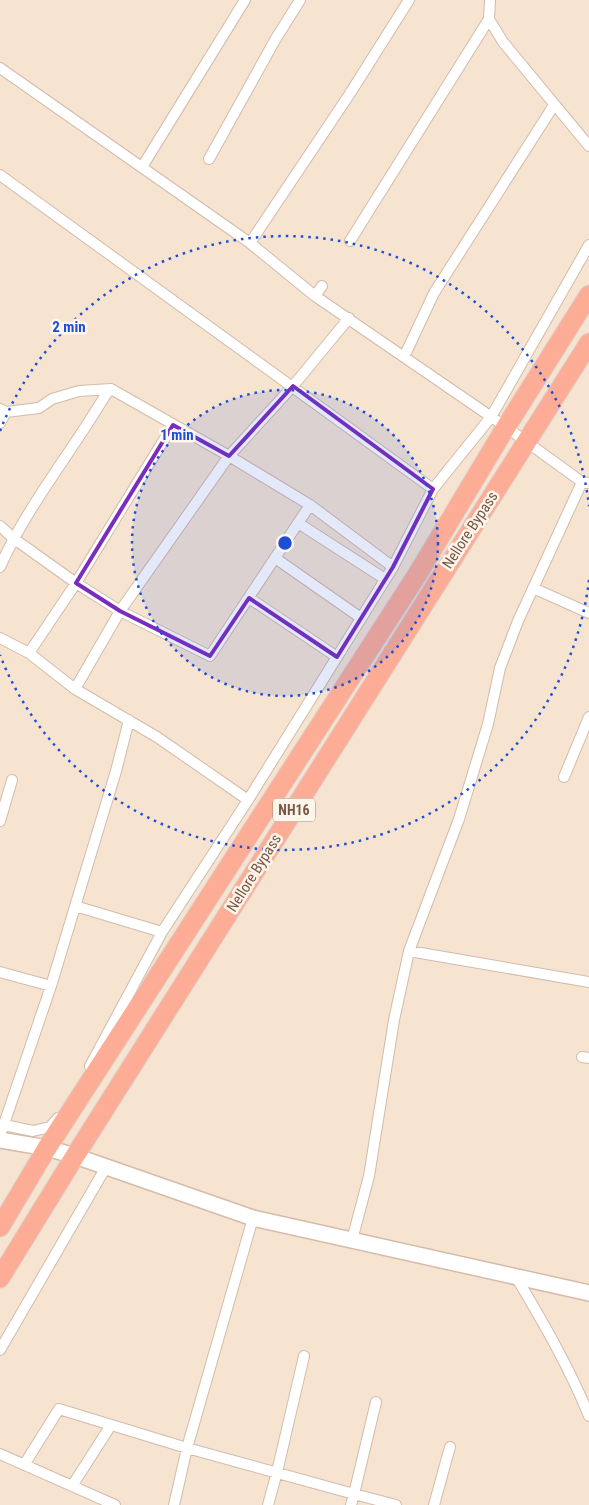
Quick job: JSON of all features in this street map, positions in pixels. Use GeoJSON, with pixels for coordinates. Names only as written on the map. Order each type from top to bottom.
{"type":"FeatureCollection","features":[{"type":"Feature","properties":{"kind":"highway","name":"Nellore Bypass"},"geometry":{"type":"LineString","coordinates":[[0,1227],[47,1148],[406,592],[499,422],[589,295]]}},
{"type":"Feature","properties":{"kind":"highway","name":"Nellore Bypass"},"geometry":{"type":"LineString","coordinates":[[0,1278],[74,1156],[589,343]]}},
{"type":"Feature","properties":{"kind":"street"},"geometry":{"type":"LineString","coordinates":[[142,167],[245,0]]}},
{"type":"Feature","properties":{"kind":"street"},"geometry":{"type":"LineString","coordinates":[[209,159],[275,40],[300,0]]}},
{"type":"Feature","properties":{"kind":"street"},"geometry":{"type":"LineString","coordinates":[[250,243],[350,95],[409,0]]}},
{"type":"Feature","properties":{"kind":"street"},"geometry":{"type":"LineString","coordinates":[[350,241],[489,19],[490,0]]}},
{"type":"Feature","properties":{"kind":"street"},"geometry":{"type":"LineString","coordinates":[[489,19],[503,42],[589,146]]}},
{"type":"Feature","properties":{"kind":"street"},"geometry":{"type":"LineString","coordinates":[[0,68],[250,243],[315,296],[585,482],[533,588],[500,668],[488,724],[459,819],[409,951],[394,1020],[369,1176],[352,1240]]}},
{"type":"Feature","properties":{"kind":"street"},"geometry":{"type":"LineString","coordinates":[[404,357],[434,293],[554,105]]}},
{"type":"Feature","properties":{"kind":"street"},"geometry":{"type":"LineString","coordinates":[[0,175],[433,489]]}},
{"type":"Feature","properties":{"kind":"street"},"geometry":{"type":"LineString","coordinates":[[1,1134],[50,1128],[71,1102],[162,932],[248,800],[393,567],[433,489],[499,422],[589,245]]}},
{"type":"Feature","properties":{"kind":"street"},"geometry":{"type":"LineString","coordinates":[[315,296],[322,286]]}},
{"type":"Feature","properties":{"kind":"street"},"geometry":{"type":"LineString","coordinates":[[75,689],[120,611],[229,456],[292,386],[349,318]]}},
{"type":"Feature","properties":{"kind":"street"},"geometry":{"type":"LineString","coordinates":[[0,423],[3,411],[40,408],[52,399],[79,391],[111,389],[229,456],[310,505],[393,567]]}},
{"type":"Feature","properties":{"kind":"street"},"geometry":{"type":"LineString","coordinates":[[0,567],[13,538],[111,389]]}},
{"type":"Feature","properties":{"kind":"street"},"geometry":{"type":"LineString","coordinates":[[29,653],[76,583],[173,425]]}},
{"type":"Feature","properties":{"kind":"street"},"geometry":{"type":"LineString","coordinates":[[0,526],[13,538],[76,583],[120,611],[210,656],[310,505]]}},
{"type":"Feature","properties":{"kind":"street"},"geometry":{"type":"LineString","coordinates":[[298,523],[385,579]]}},
{"type":"Feature","properties":{"kind":"street"},"geometry":{"type":"LineString","coordinates":[[275,558],[361,618]]}},
{"type":"Feature","properties":{"kind":"street"},"geometry":{"type":"LineString","coordinates":[[533,588],[589,613]]}},
{"type":"Feature","properties":{"kind":"street"},"geometry":{"type":"LineString","coordinates":[[249,598],[337,657]]}},
{"type":"Feature","properties":{"kind":"street"},"geometry":{"type":"LineString","coordinates":[[0,638],[29,653],[75,689],[157,737],[248,800]]}},
{"type":"Feature","properties":{"kind":"street"},"geometry":{"type":"LineString","coordinates":[[564,777],[589,718]]}},
{"type":"Feature","properties":{"kind":"street"},"geometry":{"type":"LineString","coordinates":[[1,1134],[51,986],[116,771],[128,720]]}},
{"type":"Feature","properties":{"kind":"street"},"geometry":{"type":"LineString","coordinates":[[0,821],[12,780]]}},
{"type":"Feature","properties":{"kind":"street"},"geometry":{"type":"LineString","coordinates":[[75,906],[162,932]]}},
{"type":"Feature","properties":{"kind":"street"},"geometry":{"type":"LineString","coordinates":[[409,951],[589,982]]}},
{"type":"Feature","properties":{"kind":"street"},"geometry":{"type":"LineString","coordinates":[[0,972],[51,986]]}},
{"type":"Feature","properties":{"kind":"street"},"geometry":{"type":"LineString","coordinates":[[1,1134],[74,1156],[253,1218],[589,1293]]}},
{"type":"Feature","properties":{"kind":"street"},"geometry":{"type":"LineString","coordinates":[[0,1150],[47,1148]]}},
{"type":"Feature","properties":{"kind":"street"},"geometry":{"type":"LineString","coordinates":[[0,1350],[106,1167]]}},
{"type":"Feature","properties":{"kind":"street"},"geometry":{"type":"LineString","coordinates":[[174,1505],[187,1448],[253,1218]]}},
{"type":"Feature","properties":{"kind":"street"},"geometry":{"type":"LineString","coordinates":[[516,1277],[549,1332],[579,1391],[589,1416]]}},
{"type":"Feature","properties":{"kind":"street"},"geometry":{"type":"LineString","coordinates":[[268,1505],[304,1356]]}},
{"type":"Feature","properties":{"kind":"street"},"geometry":{"type":"LineString","coordinates":[[351,1505],[376,1402]]}},
{"type":"Feature","properties":{"kind":"street"},"geometry":{"type":"LineString","coordinates":[[24,1465],[59,1409],[187,1448],[396,1505]]}},
{"type":"Feature","properties":{"kind":"street"},"geometry":{"type":"LineString","coordinates":[[72,1486],[111,1425]]}},
{"type":"Feature","properties":{"kind":"street"},"geometry":{"type":"LineString","coordinates":[[434,1505],[450,1447]]}},
{"type":"Feature","properties":{"kind":"street"},"geometry":{"type":"LineString","coordinates":[[0,1454],[115,1505]]}},
{"type":"Feature","properties":{"kind":"highlighted area"},"geometry":{"type":"Polygon","coordinates":[[[293,386],[433,489],[393,567],[337,657],[249,598],[210,656],[120,611],[76,583],[173,425],[229,456],[293,386]]]}},
{"type":"Feature","properties":{"kind":"shaded area"},"geometry":{"type":"Polygon","coordinates":[[[0,0],[589,0],[589,1505],[0,1505],[0,0]]]}}]}
